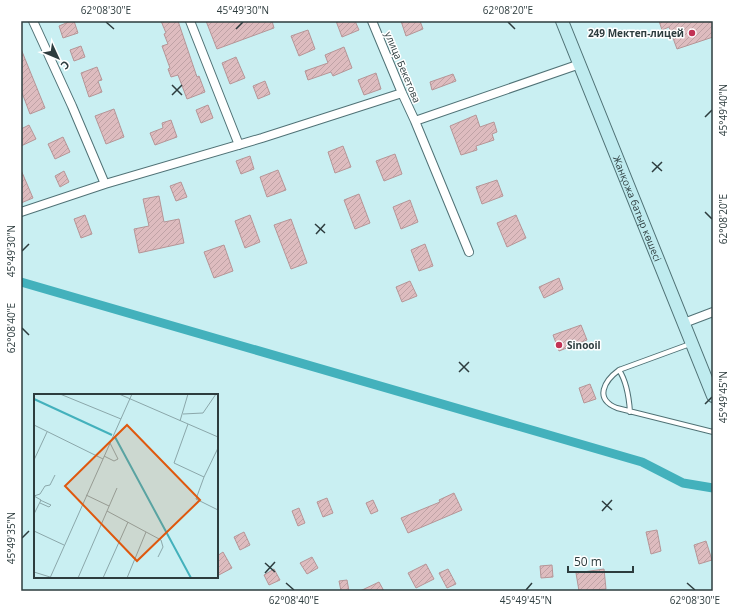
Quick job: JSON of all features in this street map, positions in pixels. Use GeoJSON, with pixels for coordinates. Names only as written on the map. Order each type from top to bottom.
{"type":"FeatureCollection","features":[{"type":"Feature","properties":{"kind":"street"},"geometry":{"type":"LineString","coordinates":[[33,21],[105,184]]}},
{"type":"Feature","properties":{"kind":"street"},"geometry":{"type":"LineString","coordinates":[[190,21],[239,145]]}},
{"type":"Feature","properties":{"kind":"street","name":"улица Бекетова"},"geometry":{"type":"LineString","coordinates":[[372,21],[415,121],[468,252]]}},
{"type":"Feature","properties":{"kind":"street","name":"Жанқожа батыр көшесі"},"geometry":{"type":"LineString","coordinates":[[562,21],[713,396]]}},
{"type":"Feature","properties":{"kind":"street"},"geometry":{"type":"LineString","coordinates":[[415,121],[580,64]]}},
{"type":"Feature","properties":{"kind":"street"},"geometry":{"type":"LineString","coordinates":[[21,212],[105,184],[239,145],[402,93]]}},
{"type":"Feature","properties":{"kind":"street"},"geometry":{"type":"LineString","coordinates":[[684,323],[713,312]]}},
{"type":"Feature","properties":{"kind":"lane"},"geometry":{"type":"LineString","coordinates":[[692,343],[618,370],[605,383],[603,392],[606,400],[611,406],[713,432]]}},
{"type":"Feature","properties":{"kind":"lane"},"geometry":{"type":"LineString","coordinates":[[618,370],[626,385],[630,412]]}},
{"type":"Feature","properties":{"kind":"building"},"geometry":{"type":"Polygon","coordinates":[[[74,21],[78,33],[63,38],[59,26],[74,21]]]}},
{"type":"Feature","properties":{"kind":"building"},"geometry":{"type":"Polygon","coordinates":[[[161,21],[178,21],[197,77],[199,76],[205,92],[187,99],[178,75],[171,77],[168,69],[170,68],[162,46],[168,44],[164,34],[166,33],[161,21]]]}},
{"type":"Feature","properties":{"kind":"building"},"geometry":{"type":"Polygon","coordinates":[[[206,21],[272,21],[274,28],[217,49],[206,21]]]}},
{"type":"Feature","properties":{"kind":"building"},"geometry":{"type":"Polygon","coordinates":[[[336,21],[355,21],[359,30],[342,37],[336,21]]]}},
{"type":"Feature","properties":{"kind":"building"},"geometry":{"type":"Polygon","coordinates":[[[401,21],[420,21],[423,29],[406,36],[401,21]]]}},
{"type":"Feature","properties":{"kind":"building","name":"249 Мектеп-лицей"},"geometry":{"type":"Polygon","coordinates":[[[659,21],[713,21],[713,37],[677,49],[669,27],[662,30],[659,21]]]}},
{"type":"Feature","properties":{"kind":"building"},"geometry":{"type":"Polygon","coordinates":[[[308,30],[315,49],[299,56],[291,36],[308,30]]]}},
{"type":"Feature","properties":{"kind":"building"},"geometry":{"type":"Polygon","coordinates":[[[81,46],[85,57],[74,61],[70,50],[81,46]]]}},
{"type":"Feature","properties":{"kind":"building"},"geometry":{"type":"Polygon","coordinates":[[[344,47],[352,68],[333,76],[331,72],[308,80],[305,71],[328,63],[325,55],[344,47]]]}},
{"type":"Feature","properties":{"kind":"building"},"geometry":{"type":"Polygon","coordinates":[[[21,49],[45,108],[30,114],[21,90],[21,49]]]}},
{"type":"Feature","properties":{"kind":"building"},"geometry":{"type":"Polygon","coordinates":[[[236,57],[245,78],[230,84],[222,63],[236,57]]]}},
{"type":"Feature","properties":{"kind":"building"},"geometry":{"type":"Polygon","coordinates":[[[97,67],[102,80],[98,81],[102,92],[89,97],[81,73],[97,67]]]}},
{"type":"Feature","properties":{"kind":"building"},"geometry":{"type":"Polygon","coordinates":[[[376,73],[381,89],[364,95],[358,80],[376,73]]]}},
{"type":"Feature","properties":{"kind":"building"},"geometry":{"type":"Polygon","coordinates":[[[453,74],[456,81],[432,90],[430,82],[453,74]]]}},
{"type":"Feature","properties":{"kind":"building"},"geometry":{"type":"Polygon","coordinates":[[[265,81],[270,94],[258,99],[253,86],[265,81]]]}},
{"type":"Feature","properties":{"kind":"building"},"geometry":{"type":"Polygon","coordinates":[[[208,105],[213,118],[201,123],[196,110],[208,105]]]}},
{"type":"Feature","properties":{"kind":"building"},"geometry":{"type":"Polygon","coordinates":[[[114,109],[124,137],[106,144],[95,116],[114,109]]]}},
{"type":"Feature","properties":{"kind":"building"},"geometry":{"type":"Polygon","coordinates":[[[476,115],[480,127],[494,122],[497,132],[492,134],[494,140],[476,146],[477,150],[461,155],[450,126],[476,115]]]}},
{"type":"Feature","properties":{"kind":"building"},"geometry":{"type":"Polygon","coordinates":[[[171,120],[177,137],[155,145],[150,133],[163,128],[162,123],[171,120]]]}},
{"type":"Feature","properties":{"kind":"building"},"geometry":{"type":"Polygon","coordinates":[[[29,125],[36,139],[21,146],[21,129],[29,125]]]}},
{"type":"Feature","properties":{"kind":"building"},"geometry":{"type":"Polygon","coordinates":[[[63,137],[70,152],[55,159],[48,144],[63,137]]]}},
{"type":"Feature","properties":{"kind":"building"},"geometry":{"type":"Polygon","coordinates":[[[343,146],[351,167],[335,173],[328,152],[343,146]]]}},
{"type":"Feature","properties":{"kind":"building"},"geometry":{"type":"Polygon","coordinates":[[[395,154],[402,174],[384,181],[376,161],[395,154]]]}},
{"type":"Feature","properties":{"kind":"building"},"geometry":{"type":"Polygon","coordinates":[[[250,156],[254,169],[241,174],[236,161],[250,156]]]}},
{"type":"Feature","properties":{"kind":"building"},"geometry":{"type":"Polygon","coordinates":[[[21,170],[33,198],[21,203],[21,170]]]}},
{"type":"Feature","properties":{"kind":"building"},"geometry":{"type":"Polygon","coordinates":[[[278,170],[286,190],[267,197],[260,177],[278,170]]]}},
{"type":"Feature","properties":{"kind":"building"},"geometry":{"type":"Polygon","coordinates":[[[64,171],[69,182],[60,187],[55,176],[64,171]]]}},
{"type":"Feature","properties":{"kind":"building"},"geometry":{"type":"Polygon","coordinates":[[[497,180],[503,196],[482,204],[476,187],[497,180]]]}},
{"type":"Feature","properties":{"kind":"building"},"geometry":{"type":"Polygon","coordinates":[[[181,182],[187,197],[176,201],[170,186],[181,182]]]}},
{"type":"Feature","properties":{"kind":"building"},"geometry":{"type":"Polygon","coordinates":[[[359,194],[370,223],[355,229],[344,200],[359,194]]]}},
{"type":"Feature","properties":{"kind":"building"},"geometry":{"type":"Polygon","coordinates":[[[159,196],[164,222],[179,219],[184,243],[139,253],[134,229],[149,226],[143,199],[159,196]]]}},
{"type":"Feature","properties":{"kind":"building"},"geometry":{"type":"Polygon","coordinates":[[[410,200],[418,222],[401,229],[393,207],[410,200]]]}},
{"type":"Feature","properties":{"kind":"building"},"geometry":{"type":"Polygon","coordinates":[[[85,215],[92,234],[81,238],[74,219],[85,215]]]}},
{"type":"Feature","properties":{"kind":"building"},"geometry":{"type":"Polygon","coordinates":[[[250,215],[260,242],[245,248],[235,221],[250,215]]]}},
{"type":"Feature","properties":{"kind":"building"},"geometry":{"type":"Polygon","coordinates":[[[516,215],[526,238],[507,247],[497,223],[516,215]]]}},
{"type":"Feature","properties":{"kind":"building"},"geometry":{"type":"Polygon","coordinates":[[[291,219],[307,263],[291,269],[274,225],[291,219]]]}},
{"type":"Feature","properties":{"kind":"building"},"geometry":{"type":"Polygon","coordinates":[[[425,244],[433,266],[419,271],[411,250],[425,244]]]}},
{"type":"Feature","properties":{"kind":"building"},"geometry":{"type":"Polygon","coordinates":[[[224,245],[233,271],[214,278],[204,252],[224,245]]]}},
{"type":"Feature","properties":{"kind":"building"},"geometry":{"type":"Polygon","coordinates":[[[559,278],[563,289],[544,298],[539,287],[559,278]]]}},
{"type":"Feature","properties":{"kind":"building"},"geometry":{"type":"Polygon","coordinates":[[[410,281],[417,296],[402,302],[396,287],[410,281]]]}},
{"type":"Feature","properties":{"kind":"building"},"geometry":{"type":"Polygon","coordinates":[[[581,325],[587,340],[559,351],[553,335],[581,325]]]}},
{"type":"Feature","properties":{"kind":"building"},"geometry":{"type":"Polygon","coordinates":[[[590,384],[596,399],[584,403],[579,388],[590,384]]]}},
{"type":"Feature","properties":{"kind":"building"},"geometry":{"type":"Polygon","coordinates":[[[454,493],[462,510],[408,533],[401,518],[440,502],[439,500],[454,493]]]}},
{"type":"Feature","properties":{"kind":"building"},"geometry":{"type":"Polygon","coordinates":[[[327,498],[333,513],[323,517],[317,502],[327,498]]]}},
{"type":"Feature","properties":{"kind":"building"},"geometry":{"type":"Polygon","coordinates":[[[373,500],[378,511],[371,514],[366,503],[373,500]]]}},
{"type":"Feature","properties":{"kind":"building"},"geometry":{"type":"Polygon","coordinates":[[[299,508],[305,523],[298,526],[292,511],[299,508]]]}},
{"type":"Feature","properties":{"kind":"building"},"geometry":{"type":"Polygon","coordinates":[[[657,530],[661,551],[651,554],[646,532],[657,530]]]}},
{"type":"Feature","properties":{"kind":"building"},"geometry":{"type":"Polygon","coordinates":[[[244,532],[250,545],[240,550],[234,537],[244,532]]]}},
{"type":"Feature","properties":{"kind":"building"},"geometry":{"type":"Polygon","coordinates":[[[706,541],[712,560],[699,564],[694,545],[706,541]]]}},
{"type":"Feature","properties":{"kind":"building"},"geometry":{"type":"Polygon","coordinates":[[[223,552],[232,568],[218,575],[218,555],[223,552]]]}},
{"type":"Feature","properties":{"kind":"building"},"geometry":{"type":"Polygon","coordinates":[[[312,557],[318,568],[307,574],[300,563],[312,557]]]}},
{"type":"Feature","properties":{"kind":"building"},"geometry":{"type":"Polygon","coordinates":[[[426,564],[434,579],[416,588],[408,573],[426,564]]]}},
{"type":"Feature","properties":{"kind":"building"},"geometry":{"type":"Polygon","coordinates":[[[552,565],[553,577],[541,578],[540,566],[552,565]]]}},
{"type":"Feature","properties":{"kind":"building"},"geometry":{"type":"Polygon","coordinates":[[[274,569],[280,580],[269,585],[264,575],[274,569]]]}},
{"type":"Feature","properties":{"kind":"building"},"geometry":{"type":"Polygon","coordinates":[[[448,569],[456,584],[447,588],[439,573],[448,569]]]}},
{"type":"Feature","properties":{"kind":"building"},"geometry":{"type":"Polygon","coordinates":[[[604,569],[606,589],[579,591],[576,573],[604,569]]]}},
{"type":"Feature","properties":{"kind":"building"},"geometry":{"type":"Polygon","coordinates":[[[347,580],[349,591],[341,591],[339,581],[347,580]]]}},
{"type":"Feature","properties":{"kind":"building"},"geometry":{"type":"Polygon","coordinates":[[[379,582],[384,591],[360,591],[379,582]]]}},
{"type":"Feature","properties":{"kind":"waterway"},"geometry":{"type":"LineString","coordinates":[[21,282],[642,462],[683,483],[713,488]]}},
{"type":"Feature","properties":{"kind":"place","name":"249 Мектеп-лицей"},"geometry":{"type":"Point","coordinates":[692,33]}},
{"type":"Feature","properties":{"kind":"place","name":"Sinooil"},"geometry":{"type":"Point","coordinates":[559,345]}}]}
